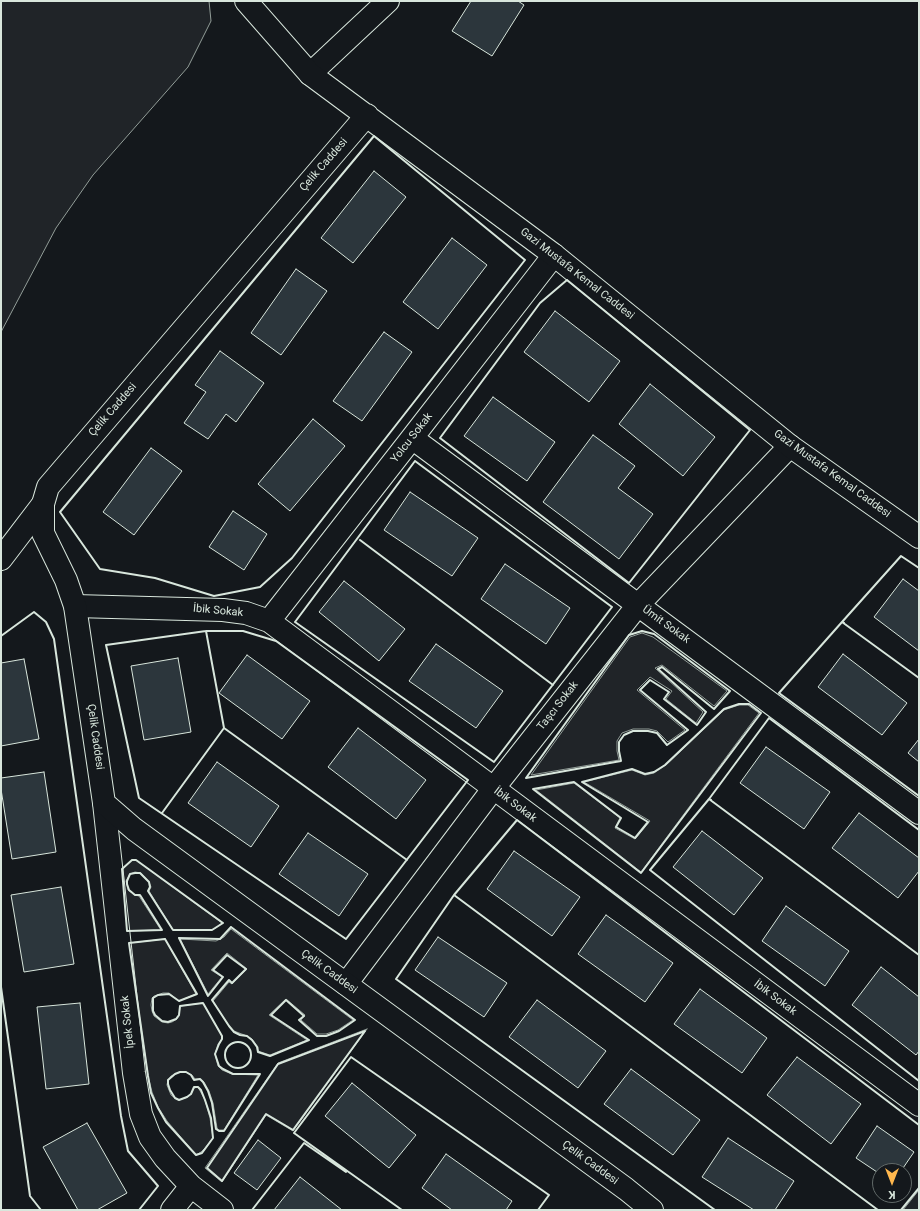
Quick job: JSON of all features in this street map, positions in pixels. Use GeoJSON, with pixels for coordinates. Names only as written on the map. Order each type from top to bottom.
{"type":"FeatureCollection","features":[{"type":"Feature","properties":{"kind":"street","name":"Gazi Mustafa Kemal Caddesi"},"geometry":{"type":"LineString","coordinates":[[246,1],[310,74],[554,255],[790,446],[919,537]]}},
{"type":"Feature","properties":{"kind":"street"},"geometry":{"type":"LineString","coordinates":[[310,74],[388,1]]}},
{"type":"Feature","properties":{"kind":"street","name":"Çelik Caddesi"},"geometry":{"type":"LineString","coordinates":[[367,115],[48,486],[43,504],[43,533],[66,580],[75,606],[104,803],[134,828],[626,1189],[652,1210]]}},
{"type":"Feature","properties":{"kind":"street","name":"Yolcu Sokak"},"geometry":{"type":"LineString","coordinates":[[269,621],[554,255]]}},
{"type":"Feature","properties":{"kind":"street","name":"Ümit Sokak"},"geometry":{"type":"LineString","coordinates":[[412,438],[919,813]]}},
{"type":"Feature","properties":{"kind":"street","name":"Taşcı Sokak"},"geometry":{"type":"LineString","coordinates":[[346,984],[493,789],[638,605],[790,446]]}},
{"type":"Feature","properties":{"kind":"street"},"geometry":{"type":"LineString","coordinates":[[1,559],[43,504]]}},
{"type":"Feature","properties":{"kind":"street","name":"İbik Sokak"},"geometry":{"type":"LineString","coordinates":[[75,606],[223,610],[246,613],[269,621],[919,1105]]}},
{"type":"Feature","properties":{"kind":"street","name":"İpek Sokak"},"geometry":{"type":"LineString","coordinates":[[104,803],[134,1073],[142,1114],[150,1137],[165,1158],[191,1186],[222,1210]]}},
{"type":"Feature","properties":{"kind":"street"},"geometry":{"type":"LineString","coordinates":[[172,1210],[191,1186]]}},
{"type":"Feature","properties":{"kind":"shaded area"},"geometry":{"type":"Polygon","coordinates":[[[1,1],[209,1],[211,21],[188,67],[93,175],[56,228],[1,332],[1,1]]]}},
{"type":"Feature","properties":{"kind":"shaded area"},"geometry":{"type":"Polygon","coordinates":[[[642,633],[653,637],[727,691],[714,706],[662,665],[655,668],[703,712],[696,723],[666,699],[672,691],[650,677],[637,690],[685,730],[668,742],[657,731],[649,729],[633,729],[622,733],[617,741],[619,760],[531,775],[630,637],[642,633]]]}},
{"type":"Feature","properties":{"kind":"shaded area"},"geometry":{"type":"Polygon","coordinates":[[[739,705],[748,705],[759,713],[641,872],[536,790],[574,783],[620,818],[615,828],[635,839],[650,821],[584,782],[632,770],[645,775],[654,773],[666,765],[724,710],[739,705]]]}},
{"type":"Feature","properties":{"kind":"shaded area"},"geometry":{"type":"Polygon","coordinates":[[[132,860],[136,860],[222,923],[212,930],[173,930],[149,891],[151,887],[149,882],[141,873],[135,872],[130,874],[126,881],[128,890],[139,896],[161,930],[128,931],[123,869],[132,860]]]}},
{"type":"Feature","properties":{"kind":"shaded area"},"geometry":{"type":"Polygon","coordinates":[[[231,929],[353,1020],[338,1030],[326,1034],[317,1034],[301,1020],[305,1015],[286,999],[269,1015],[307,1040],[270,1055],[258,1051],[258,1047],[252,1039],[234,1031],[229,1026],[213,1001],[229,982],[232,984],[247,969],[227,953],[211,970],[222,977],[208,994],[180,939],[216,941],[224,937],[231,929]]]}},
{"type":"Feature","properties":{"kind":"shaded area"},"geometry":{"type":"Polygon","coordinates":[[[165,939],[196,994],[179,1001],[169,993],[154,996],[152,998],[151,1005],[154,1016],[162,1022],[172,1022],[179,1016],[180,1006],[203,1003],[222,1036],[215,1054],[218,1066],[222,1070],[232,1074],[258,1075],[224,1130],[219,1130],[217,1128],[213,1103],[204,1082],[200,1079],[195,1079],[192,1075],[186,1072],[180,1072],[171,1076],[167,1085],[171,1095],[175,1098],[179,1100],[188,1097],[194,1088],[198,1087],[205,1100],[213,1138],[201,1152],[196,1155],[167,1121],[158,1107],[148,1076],[129,943],[165,939]]]}},
{"type":"Feature","properties":{"kind":"shaded area"},"geometry":{"type":"Polygon","coordinates":[[[367,1029],[293,1131],[266,1115],[222,1182],[205,1168],[278,1063],[367,1029]]]}},
{"type":"Feature","properties":{"kind":"shaded area"},"geometry":{"type":"Polygon","coordinates":[[[919,1190],[919,1210],[903,1210],[909,1203],[912,1203],[912,1199],[919,1190]]]}},
{"type":"Feature","properties":{"kind":"building"},"geometry":{"type":"Polygon","coordinates":[[[471,1],[518,1],[524,5],[492,56],[452,31],[471,1]]]}},
{"type":"Feature","properties":{"kind":"building"},"geometry":{"type":"Polygon","coordinates":[[[374,171],[406,197],[353,263],[321,238],[374,171]]]}},
{"type":"Feature","properties":{"kind":"building"},"geometry":{"type":"Polygon","coordinates":[[[452,238],[487,265],[438,329],[403,302],[452,238]]]}},
{"type":"Feature","properties":{"kind":"building"},"geometry":{"type":"Polygon","coordinates":[[[296,269],[327,291],[281,355],[251,333],[296,269]]]}},
{"type":"Feature","properties":{"kind":"building"},"geometry":{"type":"Polygon","coordinates":[[[555,311],[620,361],[589,402],[524,352],[555,311]]]}},
{"type":"Feature","properties":{"kind":"building"},"geometry":{"type":"Polygon","coordinates":[[[384,332],[412,352],[362,421],[333,401],[384,332]]]}},
{"type":"Feature","properties":{"kind":"building"},"geometry":{"type":"Polygon","coordinates":[[[220,351],[264,383],[236,422],[226,414],[208,439],[184,423],[206,392],[195,385],[220,351]]]}},
{"type":"Feature","properties":{"kind":"building"},"geometry":{"type":"Polygon","coordinates":[[[650,384],[715,437],[683,476],[619,424],[650,384]]]}},
{"type":"Feature","properties":{"kind":"building"},"geometry":{"type":"Polygon","coordinates":[[[493,397],[555,442],[527,481],[464,436],[493,397]]]}},
{"type":"Feature","properties":{"kind":"building"},"geometry":{"type":"Polygon","coordinates":[[[313,419],[345,446],[290,511],[258,484],[313,419]]]}},
{"type":"Feature","properties":{"kind":"building"},"geometry":{"type":"Polygon","coordinates":[[[593,435],[635,466],[618,488],[653,514],[619,559],[543,502],[593,435]]]}},
{"type":"Feature","properties":{"kind":"building"},"geometry":{"type":"Polygon","coordinates":[[[151,448],[182,471],[134,535],[103,512],[151,448]]]}},
{"type":"Feature","properties":{"kind":"building"},"geometry":{"type":"Polygon","coordinates":[[[410,492],[478,538],[452,576],[384,530],[410,492]]]}},
{"type":"Feature","properties":{"kind":"building"},"geometry":{"type":"Polygon","coordinates":[[[233,511],[267,534],[244,570],[209,547],[233,511]]]}},
{"type":"Feature","properties":{"kind":"building"},"geometry":{"type":"Polygon","coordinates":[[[505,564],[570,608],[546,644],[481,599],[505,564]]]}},
{"type":"Feature","properties":{"kind":"building"},"geometry":{"type":"Polygon","coordinates":[[[903,579],[919,591],[919,651],[874,617],[903,579]]]}},
{"type":"Feature","properties":{"kind":"building"},"geometry":{"type":"Polygon","coordinates":[[[344,581],[405,629],[379,661],[319,612],[344,581]]]}},
{"type":"Feature","properties":{"kind":"building"},"geometry":{"type":"Polygon","coordinates":[[[436,644],[503,691],[476,728],[409,681],[436,644]]]}},
{"type":"Feature","properties":{"kind":"building"},"geometry":{"type":"Polygon","coordinates":[[[843,654],[907,703],[882,735],[818,687],[843,654]]]}},
{"type":"Feature","properties":{"kind":"building"},"geometry":{"type":"Polygon","coordinates":[[[247,655],[310,701],[282,739],[219,693],[247,655]]]}},
{"type":"Feature","properties":{"kind":"building"},"geometry":{"type":"Polygon","coordinates":[[[178,658],[191,732],[144,740],[131,666],[178,658]]]}},
{"type":"Feature","properties":{"kind":"building"},"geometry":{"type":"Polygon","coordinates":[[[24,659],[39,739],[1,746],[1,663],[24,659]]]}},
{"type":"Feature","properties":{"kind":"building"},"geometry":{"type":"Polygon","coordinates":[[[358,728],[426,780],[396,819],[328,767],[358,728]]]}},
{"type":"Feature","properties":{"kind":"building"},"geometry":{"type":"Polygon","coordinates":[[[919,739],[919,762],[908,753],[919,739]]]}},
{"type":"Feature","properties":{"kind":"building"},"geometry":{"type":"Polygon","coordinates":[[[766,747],[830,792],[804,829],[740,783],[766,747]]]}},
{"type":"Feature","properties":{"kind":"building"},"geometry":{"type":"Polygon","coordinates":[[[217,762],[279,806],[251,847],[188,803],[217,762]]]}},
{"type":"Feature","properties":{"kind":"building"},"geometry":{"type":"Polygon","coordinates":[[[44,772],[56,852],[12,859],[1,789],[1,778],[44,772]]]}},
{"type":"Feature","properties":{"kind":"building"},"geometry":{"type":"Polygon","coordinates":[[[859,813],[919,858],[919,871],[898,898],[832,848],[859,813]]]}},
{"type":"Feature","properties":{"kind":"building"},"geometry":{"type":"Polygon","coordinates":[[[702,831],[763,878],[734,915],[673,867],[702,831]]]}},
{"type":"Feature","properties":{"kind":"building"},"geometry":{"type":"Polygon","coordinates":[[[308,833],[368,874],[339,916],[279,874],[308,833]]]}},
{"type":"Feature","properties":{"kind":"building"},"geometry":{"type":"Polygon","coordinates":[[[514,851],[580,897],[552,936],[487,889],[514,851]]]}},
{"type":"Feature","properties":{"kind":"building"},"geometry":{"type":"Polygon","coordinates":[[[61,887],[74,964],[24,972],[11,895],[61,887]]]}},
{"type":"Feature","properties":{"kind":"building"},"geometry":{"type":"Polygon","coordinates":[[[786,906],[849,951],[825,986],[762,941],[786,906]]]}},
{"type":"Feature","properties":{"kind":"building"},"geometry":{"type":"Polygon","coordinates":[[[606,915],[673,963],[645,1002],[578,954],[606,915]]]}},
{"type":"Feature","properties":{"kind":"building"},"geometry":{"type":"Polygon","coordinates":[[[438,937],[507,983],[484,1017],[415,970],[438,937]]]}},
{"type":"Feature","properties":{"kind":"building"},"geometry":{"type":"Polygon","coordinates":[[[881,967],[919,997],[919,1051],[916,1055],[852,1005],[881,967]]]}},
{"type":"Feature","properties":{"kind":"building"},"geometry":{"type":"Polygon","coordinates":[[[700,989],[767,1038],[742,1073],[674,1024],[700,989]]]}},
{"type":"Feature","properties":{"kind":"building"},"geometry":{"type":"Polygon","coordinates":[[[537,1000],[606,1051],[578,1088],[509,1037],[537,1000]]]}},
{"type":"Feature","properties":{"kind":"building"},"geometry":{"type":"Polygon","coordinates":[[[80,1003],[89,1084],[46,1089],[37,1007],[80,1003]]]}},
{"type":"Feature","properties":{"kind":"building"},"geometry":{"type":"Polygon","coordinates":[[[797,1057],[861,1104],[831,1144],[767,1095],[797,1057]]]}},
{"type":"Feature","properties":{"kind":"building"},"geometry":{"type":"Polygon","coordinates":[[[631,1069],[700,1120],[673,1155],[604,1104],[631,1069]]]}},
{"type":"Feature","properties":{"kind":"building"},"geometry":{"type":"Polygon","coordinates":[[[352,1083],[416,1135],[389,1168],[325,1116],[352,1083]]]}},
{"type":"Feature","properties":{"kind":"building"},"geometry":{"type":"Polygon","coordinates":[[[87,1123],[127,1193],[97,1210],[78,1210],[43,1147],[87,1123]]]}},
{"type":"Feature","properties":{"kind":"building"},"geometry":{"type":"Polygon","coordinates":[[[877,1126],[914,1152],[906,1163],[872,1163],[872,1169],[856,1158],[877,1126]]]}},
{"type":"Feature","properties":{"kind":"building"},"geometry":{"type":"Polygon","coordinates":[[[728,1138],[794,1181],[775,1210],[754,1210],[702,1177],[728,1138]]]}},
{"type":"Feature","properties":{"kind":"building"},"geometry":{"type":"Polygon","coordinates":[[[258,1140],[281,1158],[257,1190],[234,1173],[258,1140]]]}},
{"type":"Feature","properties":{"kind":"building"},"geometry":{"type":"Polygon","coordinates":[[[446,1154],[512,1201],[506,1210],[452,1210],[422,1188],[446,1154]]]}},
{"type":"Feature","properties":{"kind":"building"},"geometry":{"type":"Polygon","coordinates":[[[300,1177],[342,1210],[274,1210],[300,1177]]]}},
{"type":"Feature","properties":{"kind":"wall"},"geometry":{"type":"LineString","coordinates":[[374,136],[525,260],[292,558],[260,587],[214,596],[155,578],[100,569],[60,512],[374,136]]}},
{"type":"Feature","properties":{"kind":"wall"},"geometry":{"type":"LineString","coordinates":[[567,280],[750,430],[629,583],[440,438],[540,303],[567,280]]}},
{"type":"Feature","properties":{"kind":"wall"},"geometry":{"type":"LineString","coordinates":[[415,461],[612,607],[494,762],[295,622],[415,461]]}},
{"type":"Feature","properties":{"kind":"wall"},"geometry":{"type":"LineString","coordinates":[[360,540],[553,685]]}},
{"type":"Feature","properties":{"kind":"wall"},"geometry":{"type":"LineString","coordinates":[[844,623],[842,622],[901,556],[919,568]]}},
{"type":"Feature","properties":{"kind":"wall"},"geometry":{"type":"LineString","coordinates":[[1,636],[34,612],[46,622],[54,639],[121,1116],[128,1151],[158,1186],[139,1210]]}},
{"type":"Feature","properties":{"kind":"wall"},"geometry":{"type":"LineString","coordinates":[[919,678],[842,622],[779,693],[919,796]]}},
{"type":"Feature","properties":{"kind":"wall"},"geometry":{"type":"LineString","coordinates":[[206,631],[243,631],[276,641],[468,780],[346,939],[139,798],[106,645],[206,631]]}},
{"type":"Feature","properties":{"kind":"wall"},"geometry":{"type":"LineString","coordinates":[[162,813],[224,728],[206,631]]}},
{"type":"Feature","properties":{"kind":"wall"},"geometry":{"type":"LineString","coordinates":[[642,631],[654,634],[730,691],[714,709],[662,667],[658,669],[706,712],[697,725],[664,699],[669,692],[650,680],[640,690],[688,730],[667,745],[657,733],[648,731],[633,731],[624,735],[619,742],[621,761],[526,778],[629,635],[642,631]]}},
{"type":"Feature","properties":{"kind":"wall"},"geometry":{"type":"LineString","coordinates":[[739,704],[749,704],[761,713],[641,873],[533,789],[574,782],[621,818],[616,827],[635,838],[648,822],[582,782],[632,769],[645,774],[654,772],[665,765],[724,709],[739,704]]}},
{"type":"Feature","properties":{"kind":"wall"},"geometry":{"type":"LineString","coordinates":[[711,800],[709,799],[769,718],[919,830]]}},
{"type":"Feature","properties":{"kind":"wall"},"geometry":{"type":"LineString","coordinates":[[224,728],[407,860]]}},
{"type":"Feature","properties":{"kind":"wall"},"geometry":{"type":"LineString","coordinates":[[919,955],[709,799],[650,870],[919,1081]]}},
{"type":"Feature","properties":{"kind":"wall"},"geometry":{"type":"LineString","coordinates":[[878,1210],[454,895],[517,820],[919,1125]]}},
{"type":"Feature","properties":{"kind":"wall"},"geometry":{"type":"LineString","coordinates":[[132,860],[136,860],[223,923],[212,930],[173,930],[148,891],[150,887],[149,882],[140,873],[135,873],[130,874],[127,881],[129,890],[135,895],[140,895],[162,930],[127,931],[122,869],[132,860]]}},
{"type":"Feature","properties":{"kind":"wall"},"geometry":{"type":"LineString","coordinates":[[454,895],[396,979],[715,1210]]}},
{"type":"Feature","properties":{"kind":"wall"},"geometry":{"type":"LineString","coordinates":[[231,927],[355,1020],[339,1031],[326,1036],[317,1036],[299,1020],[304,1016],[286,1000],[271,1015],[309,1040],[270,1056],[258,1052],[257,1047],[252,1040],[247,1036],[234,1032],[212,1000],[229,980],[232,983],[246,969],[227,955],[213,970],[223,977],[208,996],[179,938],[220,939],[231,927]]}},
{"type":"Feature","properties":{"kind":"wall"},"geometry":{"type":"LineString","coordinates":[[165,939],[197,994],[179,1001],[169,994],[158,995],[153,998],[153,1011],[155,1015],[162,1021],[168,1022],[176,1019],[179,1015],[180,1006],[203,1003],[222,1036],[215,1054],[219,1066],[233,1074],[260,1074],[224,1131],[219,1131],[216,1129],[212,1103],[208,1091],[200,1079],[194,1080],[191,1075],[186,1072],[180,1072],[168,1080],[170,1090],[175,1098],[179,1100],[187,1097],[191,1094],[194,1087],[198,1087],[201,1090],[205,1100],[211,1118],[213,1138],[202,1153],[196,1155],[166,1122],[151,1093],[148,1076],[129,943],[165,939]]}},
{"type":"Feature","properties":{"kind":"wall"},"geometry":{"type":"LineString","coordinates":[[1,987],[30,1196],[41,1210]]}},
{"type":"Feature","properties":{"kind":"wall"},"geometry":{"type":"LineString","coordinates":[[365,1031],[293,1130],[266,1114],[222,1181],[207,1168],[278,1064],[365,1031]]}},
{"type":"Feature","properties":{"kind":"wall"},"geometry":{"type":"LineString","coordinates":[[238,1042],[247,1046],[251,1055],[247,1064],[238,1068],[229,1064],[225,1055],[229,1046],[238,1042]]}},
{"type":"Feature","properties":{"kind":"wall"},"geometry":{"type":"LineString","coordinates":[[402,1210],[294,1133],[351,1057],[549,1195],[538,1210]]}},
{"type":"Feature","properties":{"kind":"wall"},"geometry":{"type":"LineString","coordinates":[[252,1210],[304,1143],[346,1172]]}},
{"type":"Feature","properties":{"kind":"wall"},"geometry":{"type":"LineString","coordinates":[[901,1210],[919,1188]]}}]}
